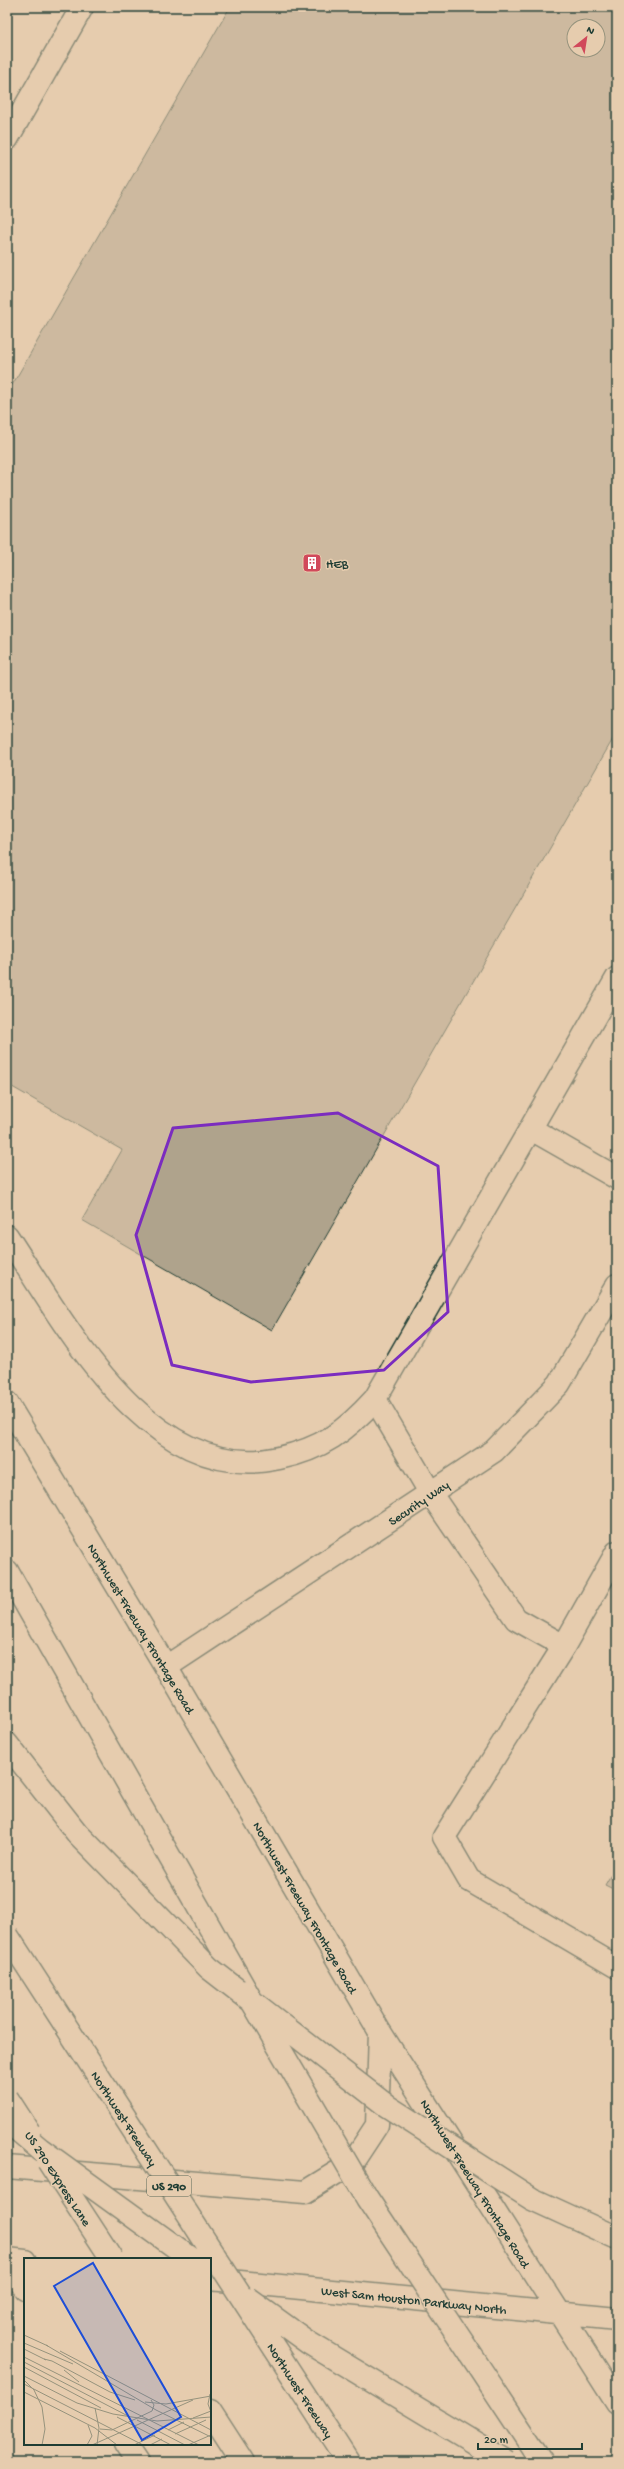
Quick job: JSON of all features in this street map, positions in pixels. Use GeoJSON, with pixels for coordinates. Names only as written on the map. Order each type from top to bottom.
{"type":"FeatureCollection","features":[{"type":"Feature","properties":{"kind":"main road"},"geometry":{"type":"LineString","coordinates":[[7,139],[82,7]]}},
{"type":"Feature","properties":{"kind":"main road"},"geometry":{"type":"LineString","coordinates":[[7,1236],[80,1345],[137,1412],[162,1431],[214,1458],[240,1462],[265,1461],[301,1454],[327,1442],[349,1426],[375,1399],[617,978]]}},
{"type":"Feature","properties":{"kind":"main road"},"geometry":{"type":"LineString","coordinates":[[531,1129],[617,1178]]}},
{"type":"Feature","properties":{"kind":"main road","name":"Security Way"},"geometry":{"type":"LineString","coordinates":[[166,1667],[431,1494],[494,1451],[559,1384],[617,1285]]}},
{"type":"Feature","properties":{"kind":"main road"},"geometry":{"type":"LineString","coordinates":[[375,1399],[431,1494],[516,1620],[564,1646]]}},
{"type":"Feature","properties":{"kind":"main road","name":"Northwest Freeway Frontage Road"},"geometry":{"type":"LineString","coordinates":[[7,1403],[166,1667],[380,2032],[558,2313],[617,2403]]}},
{"type":"Feature","properties":{"kind":"main road"},"geometry":{"type":"LineString","coordinates":[[617,1552],[564,1646],[444,1837],[469,1880],[617,1967]]}},
{"type":"Feature","properties":{"kind":"main road"},"geometry":{"type":"LineString","coordinates":[[7,1571],[246,1991],[367,2198],[542,2462]]}},
{"type":"Feature","properties":{"kind":"main road"},"geometry":{"type":"LineString","coordinates":[[7,1744],[77,1833],[209,1968],[387,2106],[532,2199],[617,2238]]}},
{"type":"Feature","properties":{"kind":"main road","name":"Northwest Freeway"},"geometry":{"type":"LineString","coordinates":[[7,1935],[348,2462]]}},
{"type":"Feature","properties":{"kind":"main road"},"geometry":{"type":"LineString","coordinates":[[7,2167],[305,2192],[352,2164],[377,2125],[380,2032]]}},
{"type":"Feature","properties":{"kind":"main road","name":"US 290 Express Lane"},"geometry":{"type":"LineString","coordinates":[[7,2098],[111,2258]]}},
{"type":"Feature","properties":{"kind":"main road"},"geometry":{"type":"LineString","coordinates":[[7,2121],[40,2149],[191,2258]]}},
{"type":"Feature","properties":{"kind":"main road"},"geometry":{"type":"LineString","coordinates":[[7,2260],[24,2261]]}},
{"type":"Feature","properties":{"kind":"main road"},"geometry":{"type":"LineString","coordinates":[[7,2260],[24,2287]]}},
{"type":"Feature","properties":{"kind":"main road"},"geometry":{"type":"LineString","coordinates":[[211,2273],[309,2343],[506,2462]]}},
{"type":"Feature","properties":{"kind":"main road","name":"West Sam Houston Parkway North"},"geometry":{"type":"LineString","coordinates":[[211,2279],[617,2319]]}},
{"type":"Feature","properties":{"kind":"main road"},"geometry":{"type":"LineString","coordinates":[[211,2413],[243,2462]]}},
{"type":"Feature","properties":{"kind":"main road"},"geometry":{"type":"LineString","coordinates":[[126,2445],[137,2462]]}},
{"type":"Feature","properties":{"kind":"highlighted area"},"geometry":{"type":"Polygon","coordinates":[[[338,1113],[438,1166],[448,1312],[384,1370],[251,1382],[172,1365],[136,1235],[173,1128],[338,1113]]]}},
{"type":"Feature","properties":{"kind":"building","name":"HEB"},"geometry":{"type":"Polygon","coordinates":[[[230,7],[617,7],[617,732],[272,1330],[82,1220],[122,1150],[7,1084],[7,394],[230,7]]]}},
{"type":"Feature","properties":{"kind":"building"},"geometry":{"type":"Polygon","coordinates":[[[617,1864],[617,1891],[605,1885],[617,1864]]]}},
{"type":"Feature","properties":{"kind":"place","name":"HEB"},"geometry":{"type":"Point","coordinates":[312,563]}}]}
